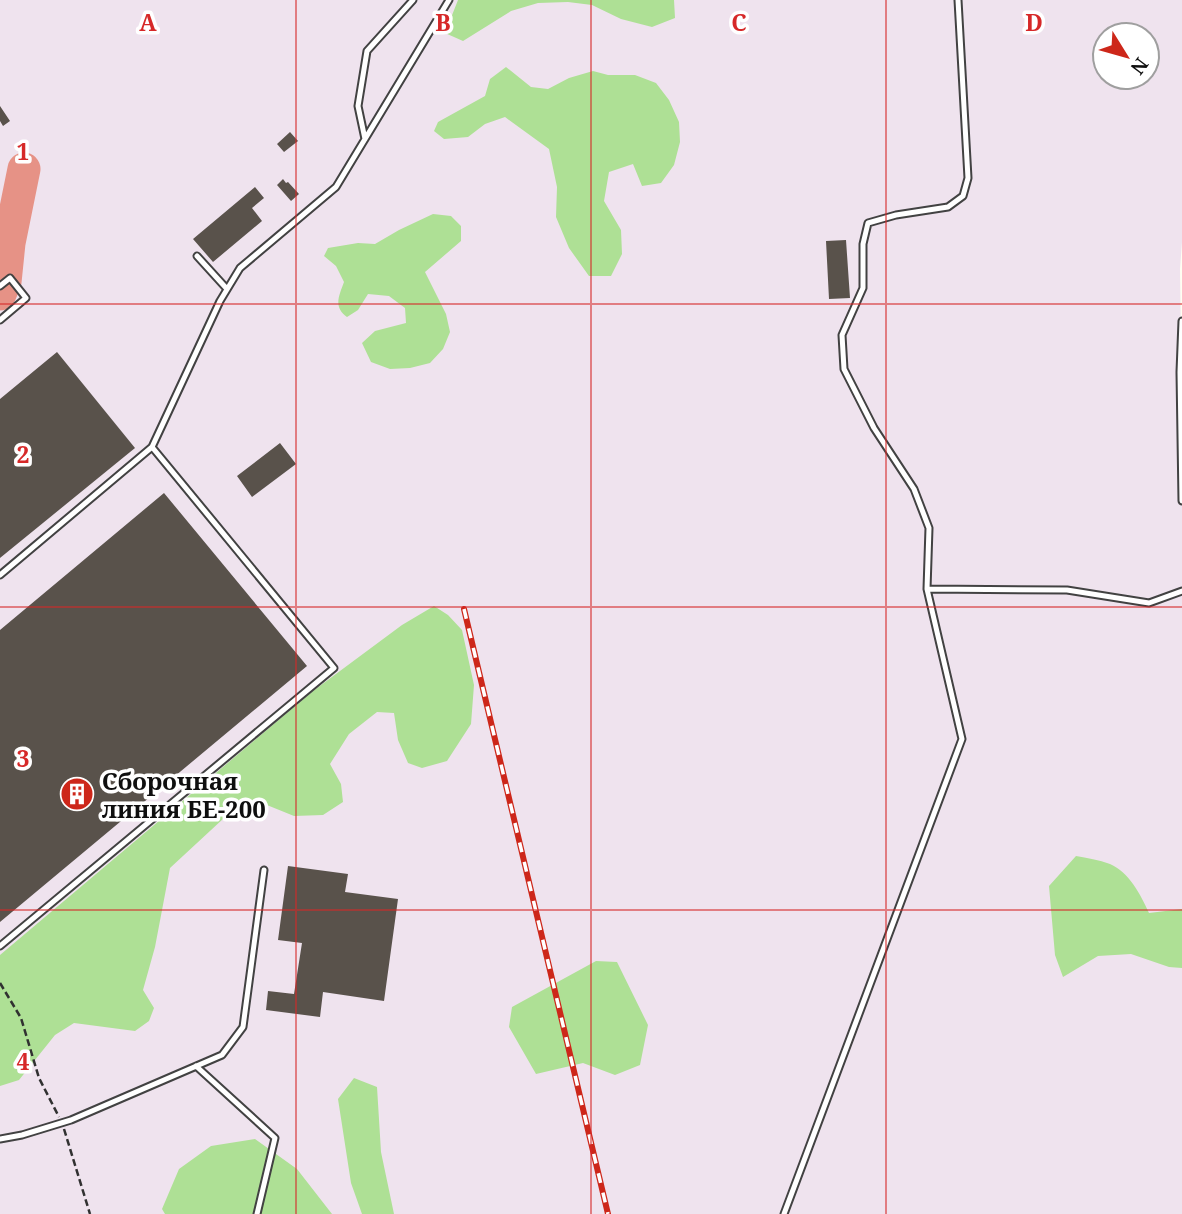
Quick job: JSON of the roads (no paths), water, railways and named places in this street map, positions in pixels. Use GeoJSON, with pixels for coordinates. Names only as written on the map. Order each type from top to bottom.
{"type":"FeatureCollection","features":[{"type":"Feature","properties":{"kind":"lane"},"geometry":{"type":"LineString","coordinates":[[365,140],[358,107],[367,51],[412,0]]}},
{"type":"Feature","properties":{"kind":"lane"},"geometry":{"type":"LineString","coordinates":[[0,575],[152,447],[220,301],[240,268],[336,187],[449,0]]}},
{"type":"Feature","properties":{"kind":"lane"},"geometry":{"type":"LineString","coordinates":[[784,1214],[962,739],[926,589],[929,528],[914,488],[874,428],[844,369],[842,334],[863,288],[863,244],[868,223],[948,206],[963,196],[968,177],[958,0]]}},
{"type":"Feature","properties":{"kind":"lane"},"geometry":{"type":"LineString","coordinates":[[197,256],[227,289]]}},
{"type":"Feature","properties":{"kind":"lane"},"geometry":{"type":"LineString","coordinates":[[0,286],[10,278],[26,298],[0,320]]}},
{"type":"Feature","properties":{"kind":"lane"},"geometry":{"type":"LineString","coordinates":[[1182,321],[1182,501]]}},
{"type":"Feature","properties":{"kind":"lane"},"geometry":{"type":"LineString","coordinates":[[0,946],[334,668],[152,447]]}},
{"type":"Feature","properties":{"kind":"lane"},"geometry":{"type":"LineString","coordinates":[[926,589],[1067,590],[1149,603],[1182,591]]}},
{"type":"Feature","properties":{"kind":"lane"},"geometry":{"type":"LineString","coordinates":[[0,1139],[62,1123],[222,1055],[243,1027],[264,870]]}},
{"type":"Feature","properties":{"kind":"lane"},"geometry":{"type":"LineString","coordinates":[[196,1066],[275,1138],[257,1214]]}},
{"type":"Feature","properties":{"kind":"railway"},"geometry":{"type":"LineString","coordinates":[[464,609],[608,1214]]}},
{"type":"Feature","properties":{"kind":"place","name":"Сборочная линия БЕ-200"},"geometry":{"type":"Point","coordinates":[77,794]}}]}
